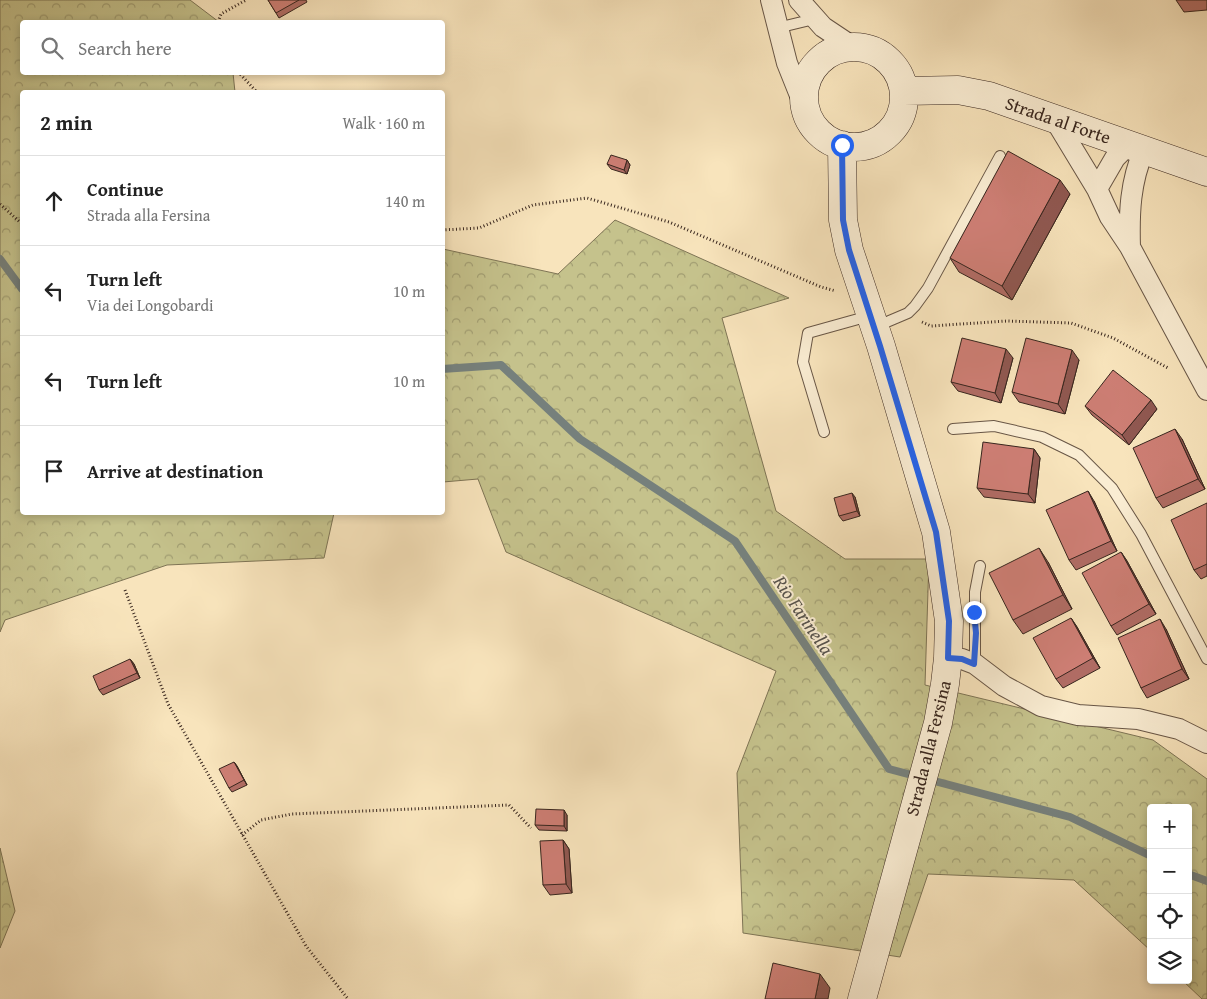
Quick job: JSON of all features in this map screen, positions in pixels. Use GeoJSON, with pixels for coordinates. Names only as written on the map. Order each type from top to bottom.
{"type":"FeatureCollection","features":[{"type":"Feature","properties":{"kind":"street"},"geometry":{"type":"LineString","coordinates":[[771,0],[787,63],[810,121],[818,132],[829,140],[842,145],[861,146],[879,140],[894,128],[902,111],[904,91],[899,74],[887,59],[872,50],[853,47],[838,49],[825,56],[815,66],[807,79],[804,94],[805,108]]}},
{"type":"Feature","properties":{"kind":"street"},"geometry":{"type":"LineString","coordinates":[[799,0],[823,27],[853,47]]}},
{"type":"Feature","properties":{"kind":"street","name":"Strada al Forte"},"geometry":{"type":"LineString","coordinates":[[904,91],[958,90],[989,96],[1207,172]]}},
{"type":"Feature","properties":{"kind":"street"},"geometry":{"type":"LineString","coordinates":[[1054,118],[1097,190],[1110,217],[1130,247],[1207,390]]}},
{"type":"Feature","properties":{"kind":"street","name":"Strada alla Fersina"},"geometry":{"type":"LineString","coordinates":[[842,145],[843,220],[849,250],[936,532],[949,621],[948,658],[938,723],[862,999]]}},
{"type":"Feature","properties":{"kind":"street"},"geometry":{"type":"LineString","coordinates":[[1097,190],[1115,158],[1136,147],[1138,163],[1132,186],[1129,216],[1130,247]]}},
{"type":"Feature","properties":{"kind":"street"},"geometry":{"type":"LineString","coordinates":[[948,658],[962,659],[974,664],[1004,686],[1041,706],[1078,715],[1138,719],[1179,729],[1207,743]]}},
{"type":"Feature","properties":{"kind":"lane"},"geometry":{"type":"LineString","coordinates":[[777,28],[814,16]]}},
{"type":"Feature","properties":{"kind":"lane"},"geometry":{"type":"LineString","coordinates":[[824,432],[803,362],[808,333],[872,322],[908,313],[928,288],[1000,156]]}},
{"type":"Feature","properties":{"kind":"lane"},"geometry":{"type":"LineString","coordinates":[[953,429],[994,426],[1042,437],[1079,455],[1112,488],[1141,534],[1207,659]]}},
{"type":"Feature","properties":{"kind":"lane"},"geometry":{"type":"LineString","coordinates":[[974,664],[975,592],[980,566]]}},
{"type":"Feature","properties":{"kind":"path"},"geometry":{"type":"LineString","coordinates":[[219,20],[221,14],[246,0]]}},
{"type":"Feature","properties":{"kind":"path"},"geometry":{"type":"LineString","coordinates":[[241,75],[255,90]]}},
{"type":"Feature","properties":{"kind":"path"},"geometry":{"type":"LineString","coordinates":[[445,230],[479,228],[533,205],[587,198],[669,222],[821,287],[842,293],[861,289]]}},
{"type":"Feature","properties":{"kind":"path"},"geometry":{"type":"LineString","coordinates":[[0,204],[20,222]]}},
{"type":"Feature","properties":{"kind":"path"},"geometry":{"type":"LineString","coordinates":[[908,313],[920,322],[931,326],[1007,321],[1071,323],[1113,338],[1173,371]]}},
{"type":"Feature","properties":{"kind":"path"},"geometry":{"type":"LineString","coordinates":[[125,590],[168,704],[306,946],[348,999]]}},
{"type":"Feature","properties":{"kind":"path"},"geometry":{"type":"LineString","coordinates":[[242,835],[261,820],[292,814],[509,805],[531,828]]}},
{"type":"Feature","properties":{"kind":"green space"},"geometry":{"type":"Polygon","coordinates":[[[0,0],[190,0],[216,20],[20,20],[20,75],[233,75],[235,90],[20,90],[20,515],[334,515],[324,558],[167,565],[5,620],[0,632],[0,0]]]}},
{"type":"Feature","properties":{"kind":"green space"},"geometry":{"type":"Polygon","coordinates":[[[615,220],[789,298],[722,318],[776,511],[845,559],[929,559],[925,685],[1153,740],[1207,779],[1207,999],[1202,999],[1186,984],[1192,984],[1192,804],[1147,804],[1147,947],[1074,880],[928,874],[900,957],[743,933],[737,773],[776,671],[506,552],[478,479],[445,482],[445,249],[558,274],[615,220]]]}},
{"type":"Feature","properties":{"kind":"green space"},"geometry":{"type":"Polygon","coordinates":[[[0,848],[15,911],[0,948],[0,848]]]}},
{"type":"Feature","properties":{"kind":"building"},"geometry":{"type":"Polygon","coordinates":[[[268,0],[299,0],[276,13],[268,0]]]}},
{"type":"Feature","properties":{"kind":"building"},"geometry":{"type":"Polygon","coordinates":[[[1008,151],[1060,180],[1002,286],[950,258],[1008,151]]]}},
{"type":"Feature","properties":{"kind":"building"},"geometry":{"type":"Polygon","coordinates":[[[611,155],[627,160],[624,170],[607,164],[611,155]]]}},
{"type":"Feature","properties":{"kind":"building"},"geometry":{"type":"Polygon","coordinates":[[[962,338],[1006,349],[995,393],[951,382],[962,338]]]}},
{"type":"Feature","properties":{"kind":"building"},"geometry":{"type":"Polygon","coordinates":[[[1026,338],[1072,350],[1058,404],[1012,392],[1026,338]]]}},
{"type":"Feature","properties":{"kind":"building"},"geometry":{"type":"Polygon","coordinates":[[[1113,370],[1151,400],[1122,435],[1085,406],[1113,370]]]}},
{"type":"Feature","properties":{"kind":"building"},"geometry":{"type":"Polygon","coordinates":[[[1175,429],[1198,479],[1156,498],[1133,448],[1175,429]]]}},
{"type":"Feature","properties":{"kind":"building"},"geometry":{"type":"Polygon","coordinates":[[[983,442],[1034,449],[1028,494],[977,488],[983,442]]]}},
{"type":"Feature","properties":{"kind":"building"},"geometry":{"type":"Polygon","coordinates":[[[1088,491],[1111,541],[1069,560],[1046,510],[1088,491]]]}},
{"type":"Feature","properties":{"kind":"building"},"geometry":{"type":"Polygon","coordinates":[[[852,493],[857,511],[839,516],[834,498],[852,493]]]}},
{"type":"Feature","properties":{"kind":"building"},"geometry":{"type":"Polygon","coordinates":[[[1207,503],[1207,564],[1194,570],[1171,520],[1207,503]]]}},
{"type":"Feature","properties":{"kind":"building"},"geometry":{"type":"Polygon","coordinates":[[[1039,548],[1063,595],[1013,620],[989,573],[1039,548]]]}},
{"type":"Feature","properties":{"kind":"building"},"geometry":{"type":"Polygon","coordinates":[[[1121,552],[1149,604],[1111,626],[1082,573],[1121,552]]]}},
{"type":"Feature","properties":{"kind":"building"},"geometry":{"type":"Polygon","coordinates":[[[1071,618],[1093,658],[1056,679],[1033,638],[1071,618]]]}},
{"type":"Feature","properties":{"kind":"building"},"geometry":{"type":"Polygon","coordinates":[[[1160,619],[1182,669],[1141,688],[1118,638],[1160,619]]]}},
{"type":"Feature","properties":{"kind":"building"},"geometry":{"type":"Polygon","coordinates":[[[130,659],[137,673],[99,690],[93,676],[130,659]]]}},
{"type":"Feature","properties":{"kind":"building"},"geometry":{"type":"Polygon","coordinates":[[[234,762],[244,780],[229,788],[219,769],[234,762]]]}},
{"type":"Feature","properties":{"kind":"building"},"geometry":{"type":"Polygon","coordinates":[[[536,809],[564,810],[564,826],[535,825],[536,809]]]}},
{"type":"Feature","properties":{"kind":"building"},"geometry":{"type":"Polygon","coordinates":[[[563,840],[566,884],[543,885],[540,841],[563,840]]]}},
{"type":"Feature","properties":{"kind":"building"},"geometry":{"type":"Polygon","coordinates":[[[773,963],[820,974],[815,999],[765,999],[773,963]]]}},
{"type":"Feature","properties":{"kind":"waterway","name":"Rio Farinella"},"geometry":{"type":"LineString","coordinates":[[0,259],[20,286]]}},
{"type":"Feature","properties":{"kind":"waterway","name":"Rio Farinella"},"geometry":{"type":"LineString","coordinates":[[445,369],[501,365],[580,439],[735,541],[889,769],[1070,817],[1147,854]]}},
{"type":"Feature","properties":{"kind":"waterway","name":"Rio Farinella"},"geometry":{"type":"LineString","coordinates":[[1192,875],[1207,881]]}},
{"type":"Feature","properties":{"kind":"route"},"geometry":{"type":"LineString","coordinates":[[842,145],[843,220],[849,250],[936,532],[949,621],[948,658],[962,659],[974,664],[976,633],[974,612]]}}]}
